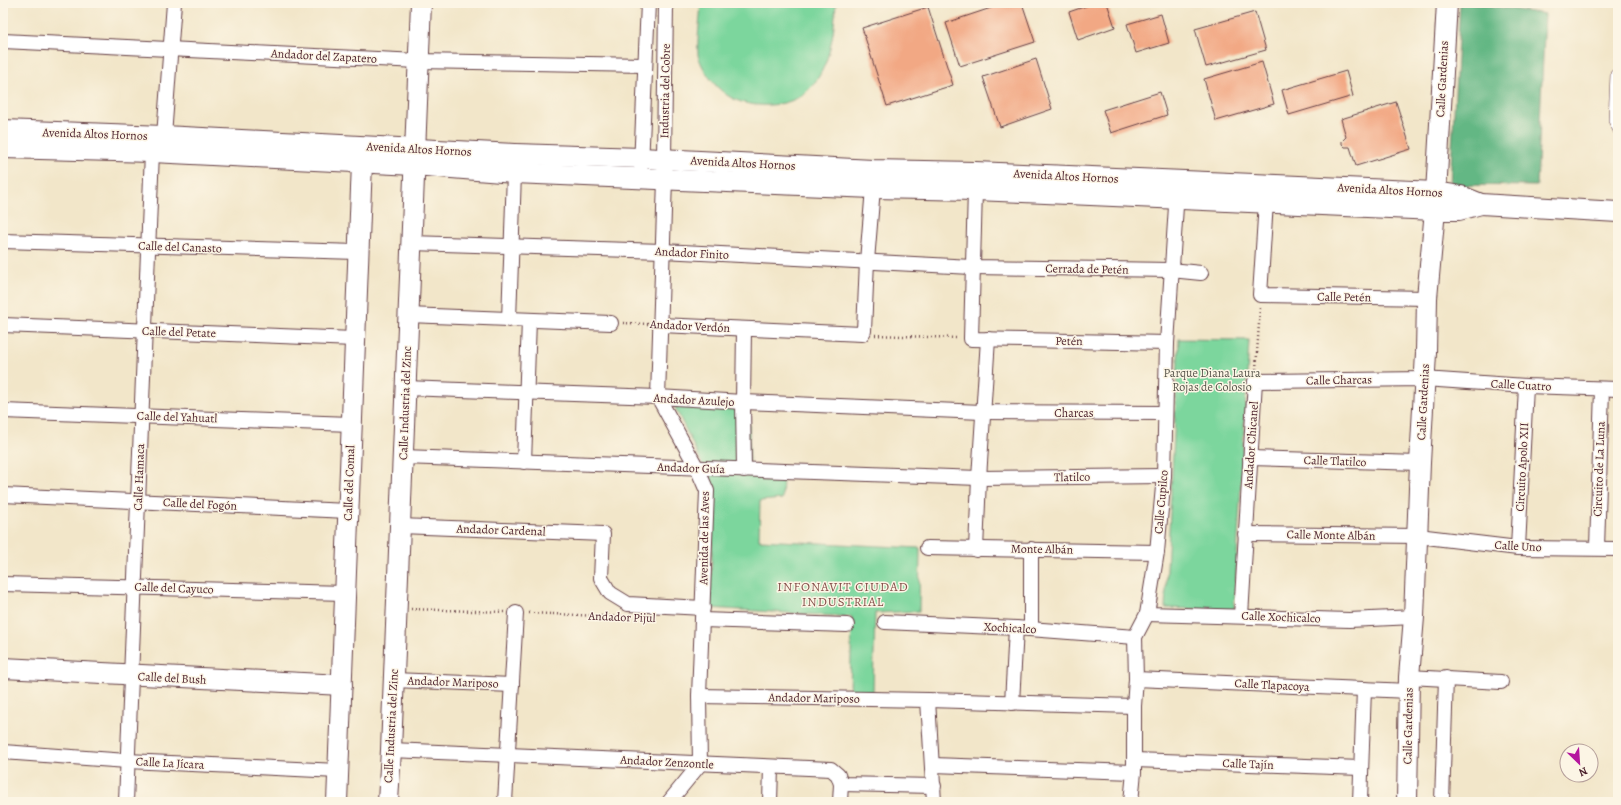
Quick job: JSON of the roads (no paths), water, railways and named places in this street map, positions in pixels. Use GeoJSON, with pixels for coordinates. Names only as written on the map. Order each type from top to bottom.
{"type":"FeatureCollection","features":[{"type":"Feature","properties":{"kind":"street"},"geometry":{"type":"LineString","coordinates":[[164,136],[174,3]]}},
{"type":"Feature","properties":{"kind":"street","name":"Calle Industria del Zinc"},"geometry":{"type":"LineString","coordinates":[[388,802],[421,3]]}},
{"type":"Feature","properties":{"kind":"street","name":"Industria del Cobre"},"geometry":{"type":"LineString","coordinates":[[641,178],[648,3]]}},
{"type":"Feature","properties":{"kind":"street","name":"Industria del Cobre"},"geometry":{"type":"LineString","coordinates":[[665,179],[666,3]]}},
{"type":"Feature","properties":{"kind":"street","name":"Calle Gardenias"},"geometry":{"type":"LineString","coordinates":[[1407,802],[1409,684],[1418,536],[1427,298],[1435,201],[1447,3]]}},
{"type":"Feature","properties":{"kind":"street","name":"Andador del Zapatero"},"geometry":{"type":"LineString","coordinates":[[3,41],[418,61],[645,65]]}},
{"type":"Feature","properties":{"kind":"street","name":"Avenida Altos Hornos"},"geometry":{"type":"LineString","coordinates":[[3,130],[164,136],[362,155]]}},
{"type":"Feature","properties":{"kind":"street","name":"Avenida Altos Hornos"},"geometry":{"type":"LineString","coordinates":[[3,148],[414,157],[515,154],[642,158],[874,170],[975,172],[1177,190],[1266,202],[1435,201],[1461,196],[1481,204],[1618,212]]}},
{"type":"Feature","properties":{"kind":"street","name":"Calle Hamaca"},"geometry":{"type":"LineString","coordinates":[[126,802],[152,152]]}},
{"type":"Feature","properties":{"kind":"street","name":"Calle del Comal"},"geometry":{"type":"LineString","coordinates":[[337,802],[357,252],[362,155]]}},
{"type":"Feature","properties":{"kind":"street","name":"Avenida Altos Hornos"},"geometry":{"type":"LineString","coordinates":[[414,157],[514,173],[873,188],[975,190],[1177,190],[1435,201]]}},
{"type":"Feature","properties":{"kind":"street"},"geometry":{"type":"LineString","coordinates":[[509,320],[514,173]]}},
{"type":"Feature","properties":{"kind":"street","name":"Avenida de las Aves"},"geometry":{"type":"LineString","coordinates":[[665,179],[658,397],[707,491],[699,696],[700,764]]}},
{"type":"Feature","properties":{"kind":"street"},"geometry":{"type":"LineString","coordinates":[[866,261],[873,188]]}},
{"type":"Feature","properties":{"kind":"street"},"geometry":{"type":"LineString","coordinates":[[972,267],[975,190]]}},
{"type":"Feature","properties":{"kind":"street","name":"Calle Cupilco"},"geometry":{"type":"LineString","coordinates":[[1131,802],[1134,766],[1134,706],[1136,679],[1135,638],[1147,614],[1157,552],[1164,476],[1167,343],[1177,190]]}},
{"type":"Feature","properties":{"kind":"street","name":"Calle Petén"},"geometry":{"type":"LineString","coordinates":[[1266,202],[1260,295],[1427,298]]}},
{"type":"Feature","properties":{"kind":"street","name":"Calle del Canasto"},"geometry":{"type":"LineString","coordinates":[[3,241],[357,252]]}},
{"type":"Feature","properties":{"kind":"street","name":"Andador Finito"},"geometry":{"type":"LineString","coordinates":[[411,243],[663,251],[972,267]]}},
{"type":"Feature","properties":{"kind":"street","name":"Andador Verdón"},"geometry":{"type":"LineString","coordinates":[[660,325],[862,334],[864,331],[866,261]]}},
{"type":"Feature","properties":{"kind":"street","name":"Cerrada de Petén"},"geometry":{"type":"LineString","coordinates":[[972,267],[1171,270],[1201,273]]}},
{"type":"Feature","properties":{"kind":"street","name":"Petén"},"geometry":{"type":"LineString","coordinates":[[972,267],[971,339],[1167,343]]}},
{"type":"Feature","properties":{"kind":"street"},"geometry":{"type":"LineString","coordinates":[[408,315],[611,323]]}},
{"type":"Feature","properties":{"kind":"street"},"geometry":{"type":"LineString","coordinates":[[524,462],[529,320]]}},
{"type":"Feature","properties":{"kind":"street","name":"Calle del Petate"},"geometry":{"type":"LineString","coordinates":[[3,325],[354,340]]}},
{"type":"Feature","properties":{"kind":"street"},"geometry":{"type":"LineString","coordinates":[[744,329],[744,470]]}},
{"type":"Feature","properties":{"kind":"street"},"geometry":{"type":"LineString","coordinates":[[976,550],[982,412],[988,339]]}},
{"type":"Feature","properties":{"kind":"street","name":"Calle Charcas"},"geometry":{"type":"LineString","coordinates":[[1255,381],[1424,380]]}},
{"type":"Feature","properties":{"kind":"street","name":"Calle Cuatro"},"geometry":{"type":"LineString","coordinates":[[1424,380],[1526,386],[1618,389]]}},
{"type":"Feature","properties":{"kind":"street","name":"Andador Chicanel"},"geometry":{"type":"LineString","coordinates":[[1241,616],[1255,381]]}},
{"type":"Feature","properties":{"kind":"street","name":"Circuito Apolo XII"},"geometry":{"type":"LineString","coordinates":[[1518,548],[1526,386]]}},
{"type":"Feature","properties":{"kind":"street","name":"Andador Azulejo"},"geometry":{"type":"LineString","coordinates":[[406,388],[658,397],[982,412]]}},
{"type":"Feature","properties":{"kind":"street","name":"Circuito de La Luna"},"geometry":{"type":"LineString","coordinates":[[1597,548],[1602,389]]}},
{"type":"Feature","properties":{"kind":"street","name":"Calle del Yahuatl"},"geometry":{"type":"LineString","coordinates":[[3,411],[351,424]]}},
{"type":"Feature","properties":{"kind":"street","name":"Charcas"},"geometry":{"type":"LineString","coordinates":[[982,412],[1166,413]]}},
{"type":"Feature","properties":{"kind":"street","name":"Andador Guía"},"geometry":{"type":"LineString","coordinates":[[403,457],[979,478]]}},
{"type":"Feature","properties":{"kind":"street","name":"Calle Tlatilco"},"geometry":{"type":"LineString","coordinates":[[1250,458],[1420,463]]}},
{"type":"Feature","properties":{"kind":"street","name":"Tlatilco"},"geometry":{"type":"LineString","coordinates":[[979,478],[1164,476]]}},
{"type":"Feature","properties":{"kind":"street","name":"Calle del Fogón"},"geometry":{"type":"LineString","coordinates":[[3,495],[348,511]]}},
{"type":"Feature","properties":{"kind":"street","name":"Andador Cardenal"},"geometry":{"type":"LineString","coordinates":[[400,526],[602,534],[601,578],[610,593],[628,604],[702,614]]}},
{"type":"Feature","properties":{"kind":"street","name":"Calle Monte Albán"},"geometry":{"type":"LineString","coordinates":[[1245,534],[1418,536]]}},
{"type":"Feature","properties":{"kind":"street","name":"Calle Uno"},"geometry":{"type":"LineString","coordinates":[[1418,536],[1518,548],[1618,549]]}},
{"type":"Feature","properties":{"kind":"street","name":"Monte Albán"},"geometry":{"type":"LineString","coordinates":[[927,548],[976,550],[1031,548],[1157,552]]}},
{"type":"Feature","properties":{"kind":"street"},"geometry":{"type":"LineString","coordinates":[[1031,548],[1031,629]]}},
{"type":"Feature","properties":{"kind":"street","name":"Calle del Cayuco"},"geometry":{"type":"LineString","coordinates":[[3,584],[345,593]]}},
{"type":"Feature","properties":{"kind":"street"},"geometry":{"type":"LineString","coordinates":[[505,802],[509,755],[516,613]]}},
{"type":"Feature","properties":{"kind":"street"},"geometry":{"type":"LineString","coordinates":[[702,614],[847,625]]}},
{"type":"Feature","properties":{"kind":"street","name":"Calle Xochicalco"},"geometry":{"type":"LineString","coordinates":[[1147,614],[1349,620],[1414,617]]}},
{"type":"Feature","properties":{"kind":"street","name":"Xochicalco"},"geometry":{"type":"LineString","coordinates":[[886,622],[1016,628],[1135,638]]}},
{"type":"Feature","properties":{"kind":"street"},"geometry":{"type":"LineString","coordinates":[[1012,703],[1016,628]]}},
{"type":"Feature","properties":{"kind":"street","name":"Calle del Bush"},"geometry":{"type":"LineString","coordinates":[[3,668],[131,676],[342,685]]}},
{"type":"Feature","properties":{"kind":"street"},"geometry":{"type":"LineString","coordinates":[[1442,802],[1446,678]]}},
{"type":"Feature","properties":{"kind":"street","name":"Calle Tlapacoya"},"geometry":{"type":"LineString","coordinates":[[1136,679],[1364,690],[1446,678],[1500,682]]}},
{"type":"Feature","properties":{"kind":"street","name":"Andador Mariposo"},"geometry":{"type":"LineString","coordinates":[[394,680],[512,685]]}},
{"type":"Feature","properties":{"kind":"street"},"geometry":{"type":"LineString","coordinates":[[1360,802],[1364,690]]}},
{"type":"Feature","properties":{"kind":"street","name":"Andador Mariposo"},"geometry":{"type":"LineString","coordinates":[[699,696],[928,700]]}},
{"type":"Feature","properties":{"kind":"street"},"geometry":{"type":"LineString","coordinates":[[934,802],[928,700],[1134,706]]}},
{"type":"Feature","properties":{"kind":"street","name":"Andador Zenzontle"},"geometry":{"type":"LineString","coordinates":[[391,750],[771,768],[831,769],[838,775],[841,784]]}},
{"type":"Feature","properties":{"kind":"street","name":"Calle La Jícara"},"geometry":{"type":"LineString","coordinates":[[3,752],[128,761],[338,771]]}},
{"type":"Feature","properties":{"kind":"street"},"geometry":{"type":"LineString","coordinates":[[669,802],[700,764]]}},
{"type":"Feature","properties":{"kind":"street","name":"Calle Tajín"},"geometry":{"type":"LineString","coordinates":[[933,765],[1361,768]]}},
{"type":"Feature","properties":{"kind":"street"},"geometry":{"type":"LineString","coordinates":[[770,802],[771,768]]}},
{"type":"Feature","properties":{"kind":"street"},"geometry":{"type":"LineString","coordinates":[[840,802],[841,784],[934,786]]}},
{"type":"Feature","properties":{"kind":"lane"},"geometry":{"type":"LineString","coordinates":[[1618,74],[1614,74],[1615,121],[1618,133]]}},
{"type":"Feature","properties":{"kind":"district","name":"INFONAVIT CIUDAD INDUSTRIAL"},"geometry":{"type":"Point","coordinates":[843,594]}},
{"type":"Feature","properties":{"kind":"park label","name":"Parque Diana Laura Rojas de Colosio"},"geometry":{"type":"Point","coordinates":[1212,380]}}]}
